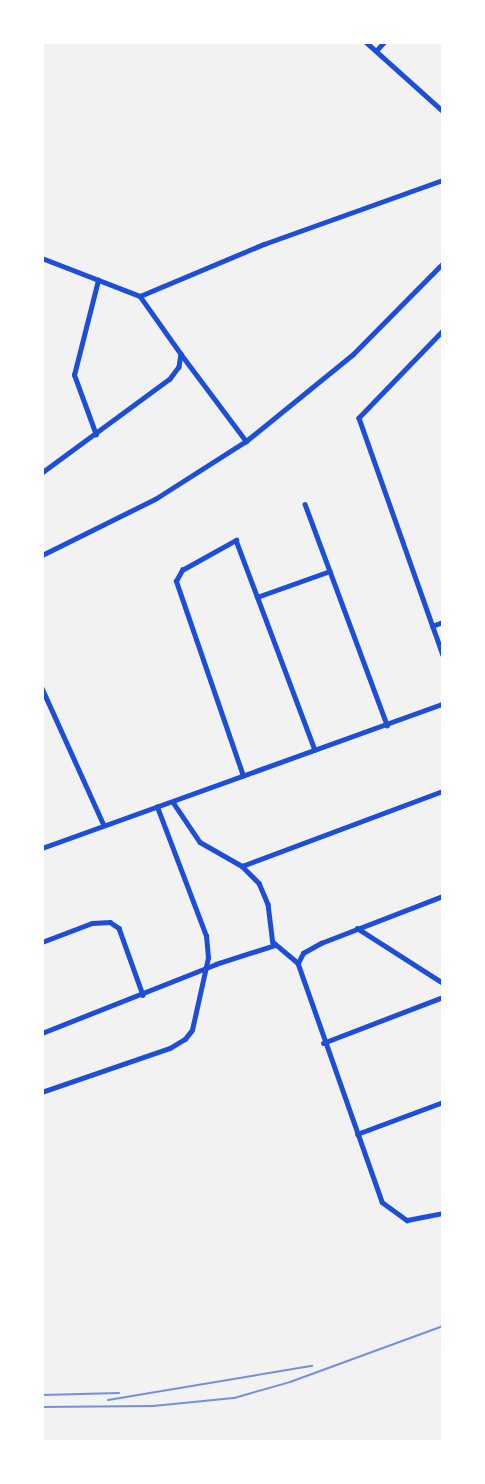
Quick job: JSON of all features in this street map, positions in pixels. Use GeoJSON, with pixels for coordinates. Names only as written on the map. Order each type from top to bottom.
{"type":"FeatureCollection","features":[{"type":"Feature","properties":{"kind":"street"},"geometry":{"type":"LineString","coordinates":[[366,42],[443,111]]}},
{"type":"Feature","properties":{"kind":"street"},"geometry":{"type":"LineString","coordinates":[[376,51],[384,42]]}},
{"type":"Feature","properties":{"kind":"street"},"geometry":{"type":"LineString","coordinates":[[140,296],[264,244],[443,180]]}},
{"type":"Feature","properties":{"kind":"street"},"geometry":{"type":"LineString","coordinates":[[42,258],[140,296],[246,441]]}},
{"type":"Feature","properties":{"kind":"street"},"geometry":{"type":"LineString","coordinates":[[42,555],[155,499],[246,441],[353,354],[443,263]]}},
{"type":"Feature","properties":{"kind":"street"},"geometry":{"type":"LineString","coordinates":[[96,435],[74,375],[98,280]]}},
{"type":"Feature","properties":{"kind":"street"},"geometry":{"type":"LineString","coordinates":[[443,331],[359,418],[443,656]]}},
{"type":"Feature","properties":{"kind":"street"},"geometry":{"type":"LineString","coordinates":[[42,473],[170,379],[179,367],[182,354]]}},
{"type":"Feature","properties":{"kind":"street"},"geometry":{"type":"LineString","coordinates":[[305,504],[387,725]]}},
{"type":"Feature","properties":{"kind":"street"},"geometry":{"type":"LineString","coordinates":[[243,776],[176,581],[182,570],[236,540],[315,750]]}},
{"type":"Feature","properties":{"kind":"street"},"geometry":{"type":"LineString","coordinates":[[257,597],[330,572]]}},
{"type":"Feature","properties":{"kind":"street"},"geometry":{"type":"LineString","coordinates":[[432,626],[443,622]]}},
{"type":"Feature","properties":{"kind":"street"},"geometry":{"type":"LineString","coordinates":[[42,688],[104,825]]}},
{"type":"Feature","properties":{"kind":"street"},"geometry":{"type":"LineString","coordinates":[[42,848],[443,704]]}},
{"type":"Feature","properties":{"kind":"street"},"geometry":{"type":"LineString","coordinates":[[242,866],[443,791]]}},
{"type":"Feature","properties":{"kind":"street"},"geometry":{"type":"LineString","coordinates":[[172,802],[200,842],[242,866],[259,883],[268,904],[275,945],[298,963],[323,1043],[379,1197],[401,1218],[418,1221],[443,1213]]}},
{"type":"Feature","properties":{"kind":"street"},"geometry":{"type":"LineString","coordinates":[[42,1092],[185,1039],[197,1017],[202,969],[208,958],[206,936],[157,807]]}},
{"type":"Feature","properties":{"kind":"street"},"geometry":{"type":"LineString","coordinates":[[298,963],[309,949],[357,928],[443,896]]}},
{"type":"Feature","properties":{"kind":"street"},"geometry":{"type":"LineString","coordinates":[[42,942],[92,923],[110,921],[119,928],[143,995]]}},
{"type":"Feature","properties":{"kind":"street"},"geometry":{"type":"LineString","coordinates":[[357,928],[443,982]]}},
{"type":"Feature","properties":{"kind":"street"},"geometry":{"type":"LineString","coordinates":[[42,1033],[143,995],[202,969],[275,945]]}},
{"type":"Feature","properties":{"kind":"street"},"geometry":{"type":"LineString","coordinates":[[323,1043],[443,997]]}},
{"type":"Feature","properties":{"kind":"street"},"geometry":{"type":"LineString","coordinates":[[357,1134],[443,1102]]}},
{"type":"Feature","properties":{"kind":"railway"},"geometry":{"type":"LineString","coordinates":[[42,1407],[153,1406],[234,1398],[290,1382],[443,1326]]}},
{"type":"Feature","properties":{"kind":"railway"},"geometry":{"type":"LineString","coordinates":[[108,1400],[312,1366]]}},
{"type":"Feature","properties":{"kind":"railway"},"geometry":{"type":"LineString","coordinates":[[42,1395],[119,1393]]}}]}
